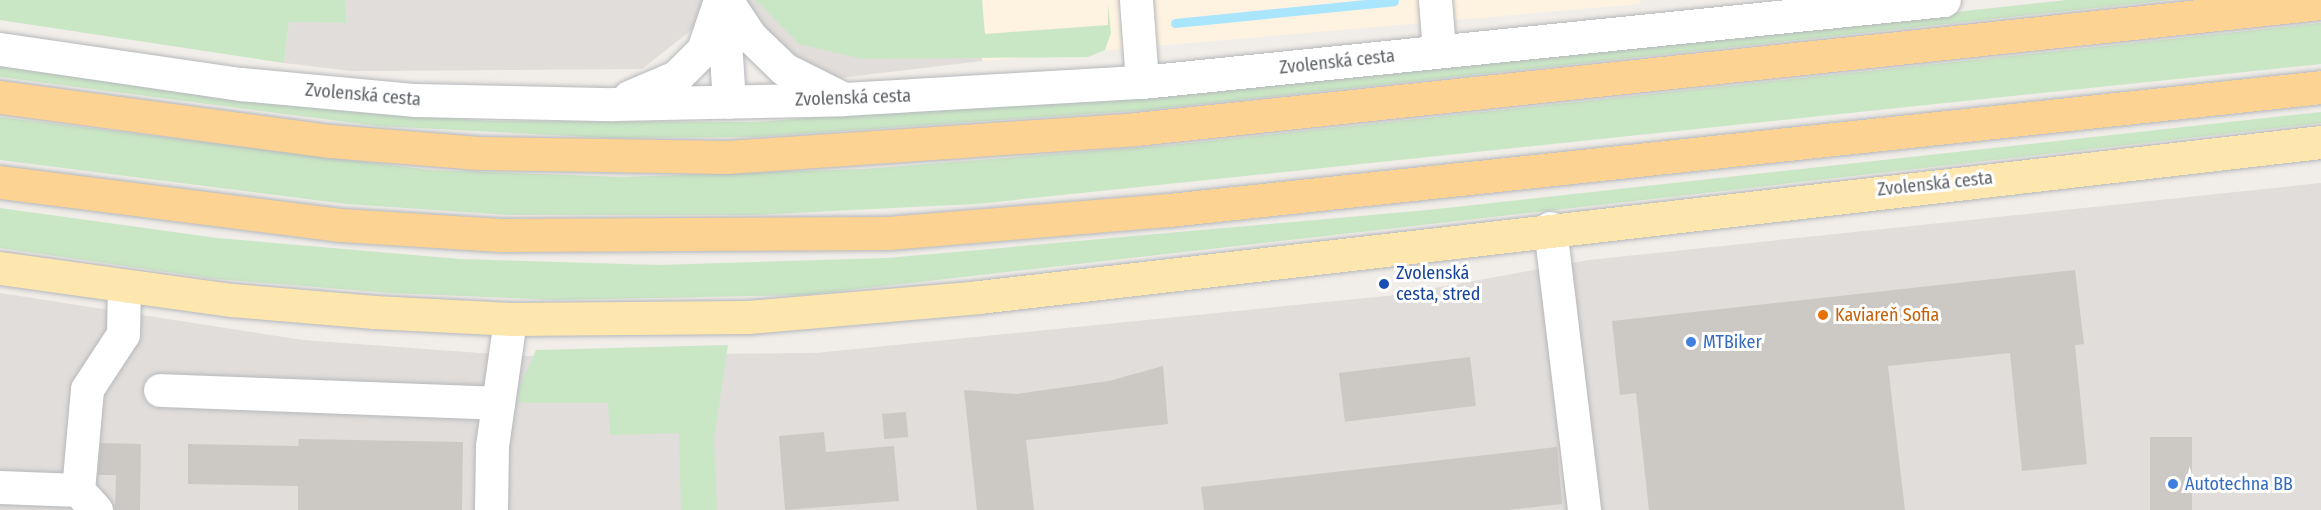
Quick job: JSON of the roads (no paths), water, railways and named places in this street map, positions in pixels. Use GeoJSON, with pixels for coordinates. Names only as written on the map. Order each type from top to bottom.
{"type":"FeatureCollection","features":[{"type":"Feature","properties":{"kind":"highway"},"geometry":{"type":"LineString","coordinates":[[0,97],[352,143],[479,153],[727,157],[1136,129],[2321,3]]}},
{"type":"Feature","properties":{"kind":"highway"},"geometry":{"type":"LineString","coordinates":[[0,182],[329,224],[501,235],[888,233],[1192,208],[2321,87]]}},
{"type":"Feature","properties":{"kind":"main road","name":"Zvolenská cesta"},"geometry":{"type":"LineString","coordinates":[[0,268],[124,287],[374,312],[510,319],[748,317],[885,307],[1550,228],[2321,141]]}},
{"type":"Feature","properties":{"kind":"street"},"geometry":{"type":"LineString","coordinates":[[723,0],[750,36],[784,69],[844,99]]}},
{"type":"Feature","properties":{"kind":"street"},"geometry":{"type":"LineString","coordinates":[[723,0],[729,102]]}},
{"type":"Feature","properties":{"kind":"street"},"geometry":{"type":"LineString","coordinates":[[613,104],[676,77],[703,50],[723,0]]}},
{"type":"Feature","properties":{"kind":"street"},"geometry":{"type":"LineString","coordinates":[[1136,0],[1142,82]]}},
{"type":"Feature","properties":{"kind":"street"},"geometry":{"type":"LineString","coordinates":[[1435,0],[1439,51]]}},
{"type":"Feature","properties":{"kind":"street","name":"Zvolenská cesta"},"geometry":{"type":"LineString","coordinates":[[0,49],[331,93],[613,104],[729,102],[844,99],[1142,82],[1822,7],[1944,0]]}},
{"type":"Feature","properties":{"kind":"street"},"geometry":{"type":"LineString","coordinates":[[1550,228],[1584,510]]}},
{"type":"Feature","properties":{"kind":"street"},"geometry":{"type":"LineString","coordinates":[[0,487],[87,500],[87,389],[123,334],[124,287]]}},
{"type":"Feature","properties":{"kind":"street"},"geometry":{"type":"LineString","coordinates":[[491,510],[498,403],[510,319]]}},
{"type":"Feature","properties":{"kind":"street"},"geometry":{"type":"LineString","coordinates":[[160,390],[498,403]]}},
{"type":"Feature","properties":{"kind":"waterway"},"geometry":{"type":"LineString","coordinates":[[1175,23],[1394,1]]}},
{"type":"Feature","properties":{"kind":"place","name":"Zvolenská cesta, stred"},"geometry":{"type":"Point","coordinates":[1384,284]}},
{"type":"Feature","properties":{"kind":"place","name":"Kaviareň Sofia"},"geometry":{"type":"Point","coordinates":[1823,315]}},
{"type":"Feature","properties":{"kind":"place","name":"MTBiker"},"geometry":{"type":"Point","coordinates":[1691,342]}},
{"type":"Feature","properties":{"kind":"place","name":"Autotechna BB"},"geometry":{"type":"Point","coordinates":[2173,484]}}]}
